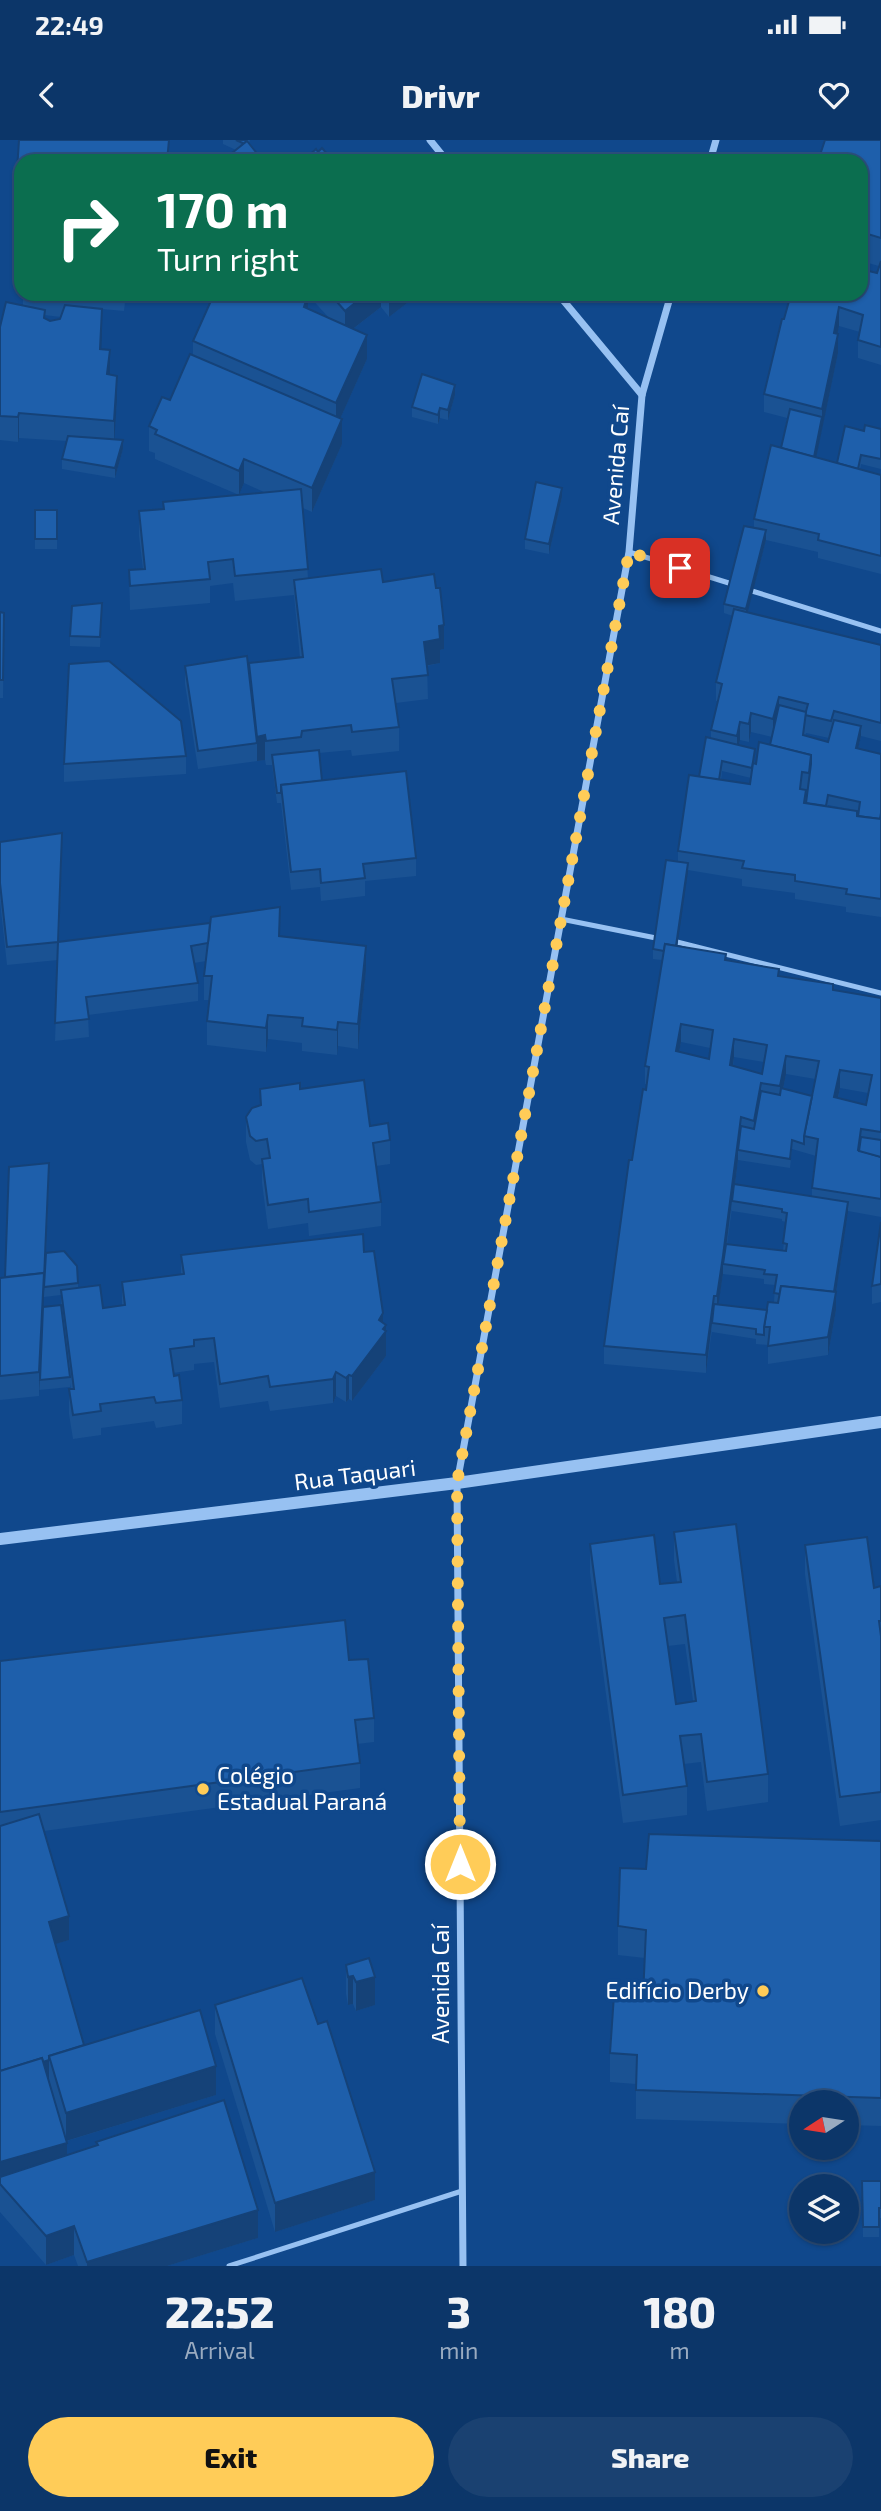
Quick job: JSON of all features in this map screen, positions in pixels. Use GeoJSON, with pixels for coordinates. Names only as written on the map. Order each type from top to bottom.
{"type":"FeatureCollection","features":[{"type":"Feature","properties":{"kind":"street"},"geometry":{"type":"LineString","coordinates":[[430,140],[441,154]]}},
{"type":"Feature","properties":{"kind":"street"},"geometry":{"type":"LineString","coordinates":[[564,301],[642,395]]}},
{"type":"Feature","properties":{"kind":"street","name":"Avenida Caí"},"geometry":{"type":"LineString","coordinates":[[463,2266],[457,1483],[629,552],[642,395],[669,301]]}},
{"type":"Feature","properties":{"kind":"street","name":"Rua Taquari"},"geometry":{"type":"LineString","coordinates":[[0,1539],[457,1483],[881,1422]]}},
{"type":"Feature","properties":{"kind":"lane"},"geometry":{"type":"LineString","coordinates":[[629,552],[732,584]]}},
{"type":"Feature","properties":{"kind":"lane"},"geometry":{"type":"LineString","coordinates":[[752,592],[881,631]]}},
{"type":"Feature","properties":{"kind":"lane"},"geometry":{"type":"LineString","coordinates":[[561,919],[656,938]]}},
{"type":"Feature","properties":{"kind":"lane"},"geometry":{"type":"LineString","coordinates":[[677,942],[881,993]]}},
{"type":"Feature","properties":{"kind":"lane"},"geometry":{"type":"LineString","coordinates":[[229,2266],[462,2191]]}},
{"type":"Feature","properties":{"kind":"building"},"geometry":{"type":"Polygon","coordinates":[[[19,140],[169,140],[168,154],[18,154],[19,140]]]}},
{"type":"Feature","properties":{"kind":"building"},"geometry":{"type":"Polygon","coordinates":[[[825,140],[881,140],[881,238],[868,234],[868,154],[820,154],[825,140]]]}},
{"type":"Feature","properties":{"kind":"building"},"geometry":{"type":"Polygon","coordinates":[[[247,141],[257,154],[231,154],[247,141]]]}},
{"type":"Feature","properties":{"kind":"building"},"geometry":{"type":"Polygon","coordinates":[[[322,148],[327,154],[311,154],[316,149],[318,152],[322,148]]]}},
{"type":"Feature","properties":{"kind":"building"},"geometry":{"type":"Polygon","coordinates":[[[881,261],[881,347],[858,340],[863,315],[839,307],[834,333],[838,334],[822,409],[764,394],[782,319],[789,301],[868,301],[868,271],[877,273],[881,261]]]}},
{"type":"Feature","properties":{"kind":"building"},"geometry":{"type":"Polygon","coordinates":[[[211,301],[306,301],[304,307],[367,335],[336,403],[193,341],[211,301]]]}},
{"type":"Feature","properties":{"kind":"building"},"geometry":{"type":"Polygon","coordinates":[[[336,301],[357,301],[345,311],[336,301]]]}},
{"type":"Feature","properties":{"kind":"building"},"geometry":{"type":"Polygon","coordinates":[[[6,302],[45,310],[44,318],[50,321],[60,319],[65,305],[102,309],[100,349],[110,350],[107,374],[117,376],[114,421],[19,413],[18,417],[0,416],[0,327],[6,302]]]}},
{"type":"Feature","properties":{"kind":"building"},"geometry":{"type":"Polygon","coordinates":[[[190,354],[342,419],[312,488],[244,459],[239,471],[155,434],[157,430],[149,426],[162,397],[170,400],[190,354]]]}},
{"type":"Feature","properties":{"kind":"building"},"geometry":{"type":"Polygon","coordinates":[[[422,374],[455,385],[448,410],[440,408],[438,415],[412,407],[422,374]]]}},
{"type":"Feature","properties":{"kind":"building"},"geometry":{"type":"Polygon","coordinates":[[[790,409],[822,417],[814,457],[781,448],[790,409]]]}},
{"type":"Feature","properties":{"kind":"building"},"geometry":{"type":"Polygon","coordinates":[[[865,425],[881,429],[881,459],[861,455],[858,469],[837,463],[845,426],[864,431],[865,425]]]}},
{"type":"Feature","properties":{"kind":"building"},"geometry":{"type":"Polygon","coordinates":[[[68,436],[123,440],[115,468],[62,459],[68,436]]]}},
{"type":"Feature","properties":{"kind":"building"},"geometry":{"type":"Polygon","coordinates":[[[771,445],[881,475],[881,556],[818,540],[819,534],[754,519],[771,445]]]}},
{"type":"Feature","properties":{"kind":"building"},"geometry":{"type":"Polygon","coordinates":[[[536,482],[562,488],[549,544],[525,539],[536,482]]]}},
{"type":"Feature","properties":{"kind":"building"},"geometry":{"type":"Polygon","coordinates":[[[301,489],[308,569],[235,576],[233,559],[208,562],[210,579],[130,586],[129,570],[145,569],[139,511],[164,509],[163,502],[301,489]]]}},
{"type":"Feature","properties":{"kind":"building"},"geometry":{"type":"Polygon","coordinates":[[[35,510],[57,510],[57,539],[35,539],[35,510]]]}},
{"type":"Feature","properties":{"kind":"building"},"geometry":{"type":"Polygon","coordinates":[[[744,526],[766,530],[746,609],[724,604],[744,526]]]}},
{"type":"Feature","properties":{"kind":"building"},"geometry":{"type":"Polygon","coordinates":[[[381,569],[383,582],[434,574],[436,588],[440,588],[444,625],[439,626],[440,639],[424,642],[428,675],[392,679],[399,727],[352,732],[351,725],[302,731],[301,737],[266,741],[265,735],[257,737],[249,663],[303,657],[294,580],[381,569]]]}},
{"type":"Feature","properties":{"kind":"building"},"geometry":{"type":"Polygon","coordinates":[[[102,603],[100,637],[70,636],[72,606],[102,603]]]}},
{"type":"Feature","properties":{"kind":"building"},"geometry":{"type":"Polygon","coordinates":[[[734,609],[881,645],[881,723],[834,711],[831,721],[805,715],[808,704],[779,697],[773,719],[751,713],[749,724],[740,722],[737,736],[711,730],[722,684],[716,682],[734,609]]]}},
{"type":"Feature","properties":{"kind":"building"},"geometry":{"type":"Polygon","coordinates":[[[0,612],[4,613],[3,680],[0,680],[0,612]]]}},
{"type":"Feature","properties":{"kind":"building"},"geometry":{"type":"Polygon","coordinates":[[[247,656],[257,743],[198,751],[185,666],[247,656]]]}},
{"type":"Feature","properties":{"kind":"building"},"geometry":{"type":"Polygon","coordinates":[[[109,661],[181,721],[186,756],[64,764],[69,664],[109,661]]]}},
{"type":"Feature","properties":{"kind":"building"},"geometry":{"type":"Polygon","coordinates":[[[779,705],[806,712],[803,735],[828,742],[834,720],[861,726],[856,748],[881,754],[880,819],[858,816],[860,802],[828,795],[826,806],[806,803],[811,755],[770,745],[779,705]]]}},
{"type":"Feature","properties":{"kind":"building"},"geometry":{"type":"Polygon","coordinates":[[[706,737],[755,749],[752,768],[722,761],[719,780],[699,777],[706,737]]]}},
{"type":"Feature","properties":{"kind":"building"},"geometry":{"type":"Polygon","coordinates":[[[759,742],[811,755],[809,773],[802,772],[800,789],[806,790],[804,803],[857,811],[857,816],[881,819],[881,899],[846,894],[847,889],[795,881],[795,875],[742,868],[744,861],[678,851],[689,775],[750,784],[759,742]]]}},
{"type":"Feature","properties":{"kind":"building"},"geometry":{"type":"Polygon","coordinates":[[[319,750],[322,781],[281,785],[281,793],[277,793],[272,755],[319,750]]]}},
{"type":"Feature","properties":{"kind":"building"},"geometry":{"type":"Polygon","coordinates":[[[406,771],[416,858],[363,864],[365,878],[321,883],[320,869],[291,872],[281,785],[406,771]]]}},
{"type":"Feature","properties":{"kind":"building"},"geometry":{"type":"Polygon","coordinates":[[[62,833],[58,942],[7,947],[0,883],[0,842],[62,833]]]}},
{"type":"Feature","properties":{"kind":"building"},"geometry":{"type":"Polygon","coordinates":[[[666,860],[688,863],[676,946],[665,944],[664,951],[653,949],[666,860]]]}},
{"type":"Feature","properties":{"kind":"building"},"geometry":{"type":"Polygon","coordinates":[[[280,907],[279,936],[366,946],[358,1024],[338,1022],[337,1030],[302,1026],[303,1018],[268,1015],[266,1028],[207,1021],[212,976],[204,976],[211,917],[280,907]]]}},
{"type":"Feature","properties":{"kind":"building"},"geometry":{"type":"Polygon","coordinates":[[[210,923],[208,943],[191,946],[198,983],[86,997],[89,1019],[55,1023],[58,942],[210,923]]]}},
{"type":"Feature","properties":{"kind":"building"},"geometry":{"type":"Polygon","coordinates":[[[665,944],[726,954],[725,960],[779,969],[778,976],[833,984],[833,990],[881,998],[881,1132],[861,1129],[858,1150],[881,1157],[881,1199],[812,1188],[818,1139],[804,1136],[819,1061],[786,1056],[780,1086],[761,1083],[754,1121],[741,1117],[723,1256],[717,1296],[714,1296],[706,1355],[604,1346],[629,1160],[632,1160],[643,1089],[646,1090],[649,1067],[645,1066],[665,944]],[[681,1024],[676,1051],[709,1059],[713,1030],[681,1024]],[[734,1039],[730,1065],[762,1074],[767,1045],[734,1039]],[[840,1070],[834,1097],[866,1105],[872,1075],[840,1070]]]}},
{"type":"Feature","properties":{"kind":"building"},"geometry":{"type":"Polygon","coordinates":[[[364,1080],[370,1126],[388,1123],[390,1140],[373,1143],[381,1202],[309,1212],[308,1199],[268,1205],[262,1159],[270,1158],[267,1139],[256,1141],[250,1136],[246,1117],[252,1108],[261,1105],[260,1089],[300,1083],[300,1089],[364,1080]]]}},
{"type":"Feature","properties":{"kind":"building"},"geometry":{"type":"Polygon","coordinates":[[[781,1088],[812,1096],[804,1144],[792,1140],[790,1159],[738,1150],[741,1126],[754,1129],[761,1091],[780,1095],[781,1088]]]}},
{"type":"Feature","properties":{"kind":"building"},"geometry":{"type":"Polygon","coordinates":[[[861,1137],[881,1140],[881,1157],[859,1151],[861,1137]]]}},
{"type":"Feature","properties":{"kind":"building"},"geometry":{"type":"Polygon","coordinates":[[[49,1163],[44,1279],[44,1273],[5,1277],[9,1167],[49,1163]]]}},
{"type":"Feature","properties":{"kind":"building"},"geometry":{"type":"Polygon","coordinates":[[[734,1184],[848,1202],[834,1292],[781,1286],[780,1294],[774,1293],[777,1275],[764,1274],[765,1270],[723,1264],[726,1244],[786,1251],[787,1244],[783,1243],[787,1213],[782,1212],[782,1209],[732,1201],[734,1184]]]}},
{"type":"Feature","properties":{"kind":"building"},"geometry":{"type":"Polygon","coordinates":[[[881,1222],[881,1284],[872,1286],[881,1222]]]}},
{"type":"Feature","properties":{"kind":"building"},"geometry":{"type":"Polygon","coordinates":[[[363,1234],[364,1252],[374,1251],[383,1313],[379,1320],[386,1325],[383,1329],[386,1331],[352,1376],[346,1378],[336,1372],[333,1379],[270,1387],[268,1376],[220,1384],[214,1338],[194,1340],[194,1346],[170,1349],[174,1376],[179,1375],[182,1400],[156,1403],[154,1397],[100,1404],[101,1411],[73,1415],[69,1389],[74,1389],[61,1290],[100,1285],[103,1308],[125,1305],[122,1282],[184,1274],[181,1255],[363,1234]]]}},
{"type":"Feature","properties":{"kind":"building"},"geometry":{"type":"Polygon","coordinates":[[[64,1251],[77,1266],[78,1283],[44,1287],[46,1253],[64,1251]]]}},
{"type":"Feature","properties":{"kind":"building"},"geometry":{"type":"Polygon","coordinates":[[[44,1273],[39,1372],[0,1376],[0,1278],[44,1273]]]}},
{"type":"Feature","properties":{"kind":"building"},"geometry":{"type":"Polygon","coordinates":[[[781,1286],[836,1292],[828,1337],[768,1346],[770,1327],[764,1327],[768,1302],[778,1303],[781,1286]]]}},
{"type":"Feature","properties":{"kind":"building"},"geometry":{"type":"Polygon","coordinates":[[[714,1304],[767,1310],[764,1335],[756,1334],[756,1329],[712,1323],[714,1304]]]}},
{"type":"Feature","properties":{"kind":"building"},"geometry":{"type":"Polygon","coordinates":[[[61,1305],[70,1377],[40,1380],[43,1307],[61,1305]]]}},
{"type":"Feature","properties":{"kind":"building"},"geometry":{"type":"Polygon","coordinates":[[[736,1524],[768,1774],[707,1782],[701,1734],[680,1736],[687,1786],[623,1795],[590,1544],[654,1535],[660,1584],[681,1582],[674,1532],[736,1524]],[[685,1615],[664,1618],[676,1704],[696,1701],[685,1615]]]}},
{"type":"Feature","properties":{"kind":"building"},"geometry":{"type":"Polygon","coordinates":[[[867,1537],[874,1588],[881,1586],[881,1792],[840,1797],[805,1545],[867,1537]]]}},
{"type":"Feature","properties":{"kind":"building"},"geometry":{"type":"Polygon","coordinates":[[[345,1620],[349,1660],[368,1659],[374,1718],[355,1720],[360,1763],[0,1812],[0,1661],[345,1620]]]}},
{"type":"Feature","properties":{"kind":"building"},"geometry":{"type":"Polygon","coordinates":[[[39,1814],[69,1916],[49,1922],[84,2045],[49,2056],[49,2060],[43,2062],[42,2058],[0,2071],[0,1826],[39,1814]]]}},
{"type":"Feature","properties":{"kind":"building","name":"Edifício Derby"},"geometry":{"type":"Polygon","coordinates":[[[649,1834],[881,1841],[881,2098],[859,2097],[859,2090],[789,2090],[789,2095],[636,2090],[637,2055],[610,2053],[614,1995],[643,1997],[646,1930],[618,1926],[620,1868],[646,1869],[649,1834]]]}},
{"type":"Feature","properties":{"kind":"building"},"geometry":{"type":"Polygon","coordinates":[[[369,1958],[375,1977],[356,1982],[353,1976],[348,1977],[346,1965],[369,1958]]]}},
{"type":"Feature","properties":{"kind":"building"},"geometry":{"type":"Polygon","coordinates":[[[302,1978],[318,2024],[327,2021],[375,2172],[275,2203],[215,2005],[302,1978]]]}},
{"type":"Feature","properties":{"kind":"building"},"geometry":{"type":"Polygon","coordinates":[[[200,2010],[216,2066],[66,2113],[49,2056],[200,2010]]]}},
{"type":"Feature","properties":{"kind":"building"},"geometry":{"type":"Polygon","coordinates":[[[42,2058],[67,2143],[0,2162],[0,2071],[42,2058]]]}},
{"type":"Feature","properties":{"kind":"building"},"geometry":{"type":"Polygon","coordinates":[[[224,2100],[258,2210],[87,2262],[74,2226],[46,2236],[0,2184],[0,2177],[224,2100]]]}},
{"type":"Feature","properties":{"kind":"building"},"geometry":{"type":"Polygon","coordinates":[[[862,2181],[881,2181],[879,2227],[863,2227],[862,2181]]]}},
{"type":"Feature","properties":{"kind":"place","name":"Colégio Estadual Paraná"},"geometry":{"type":"Point","coordinates":[203,1789]}},
{"type":"Feature","properties":{"kind":"place","name":"Edifício Derby"},"geometry":{"type":"Point","coordinates":[763,1991]}},
{"type":"Feature","properties":{"kind":"route"},"geometry":{"type":"LineString","coordinates":[[460,1864],[457,1483],[629,552],[680,568]]}}]}
